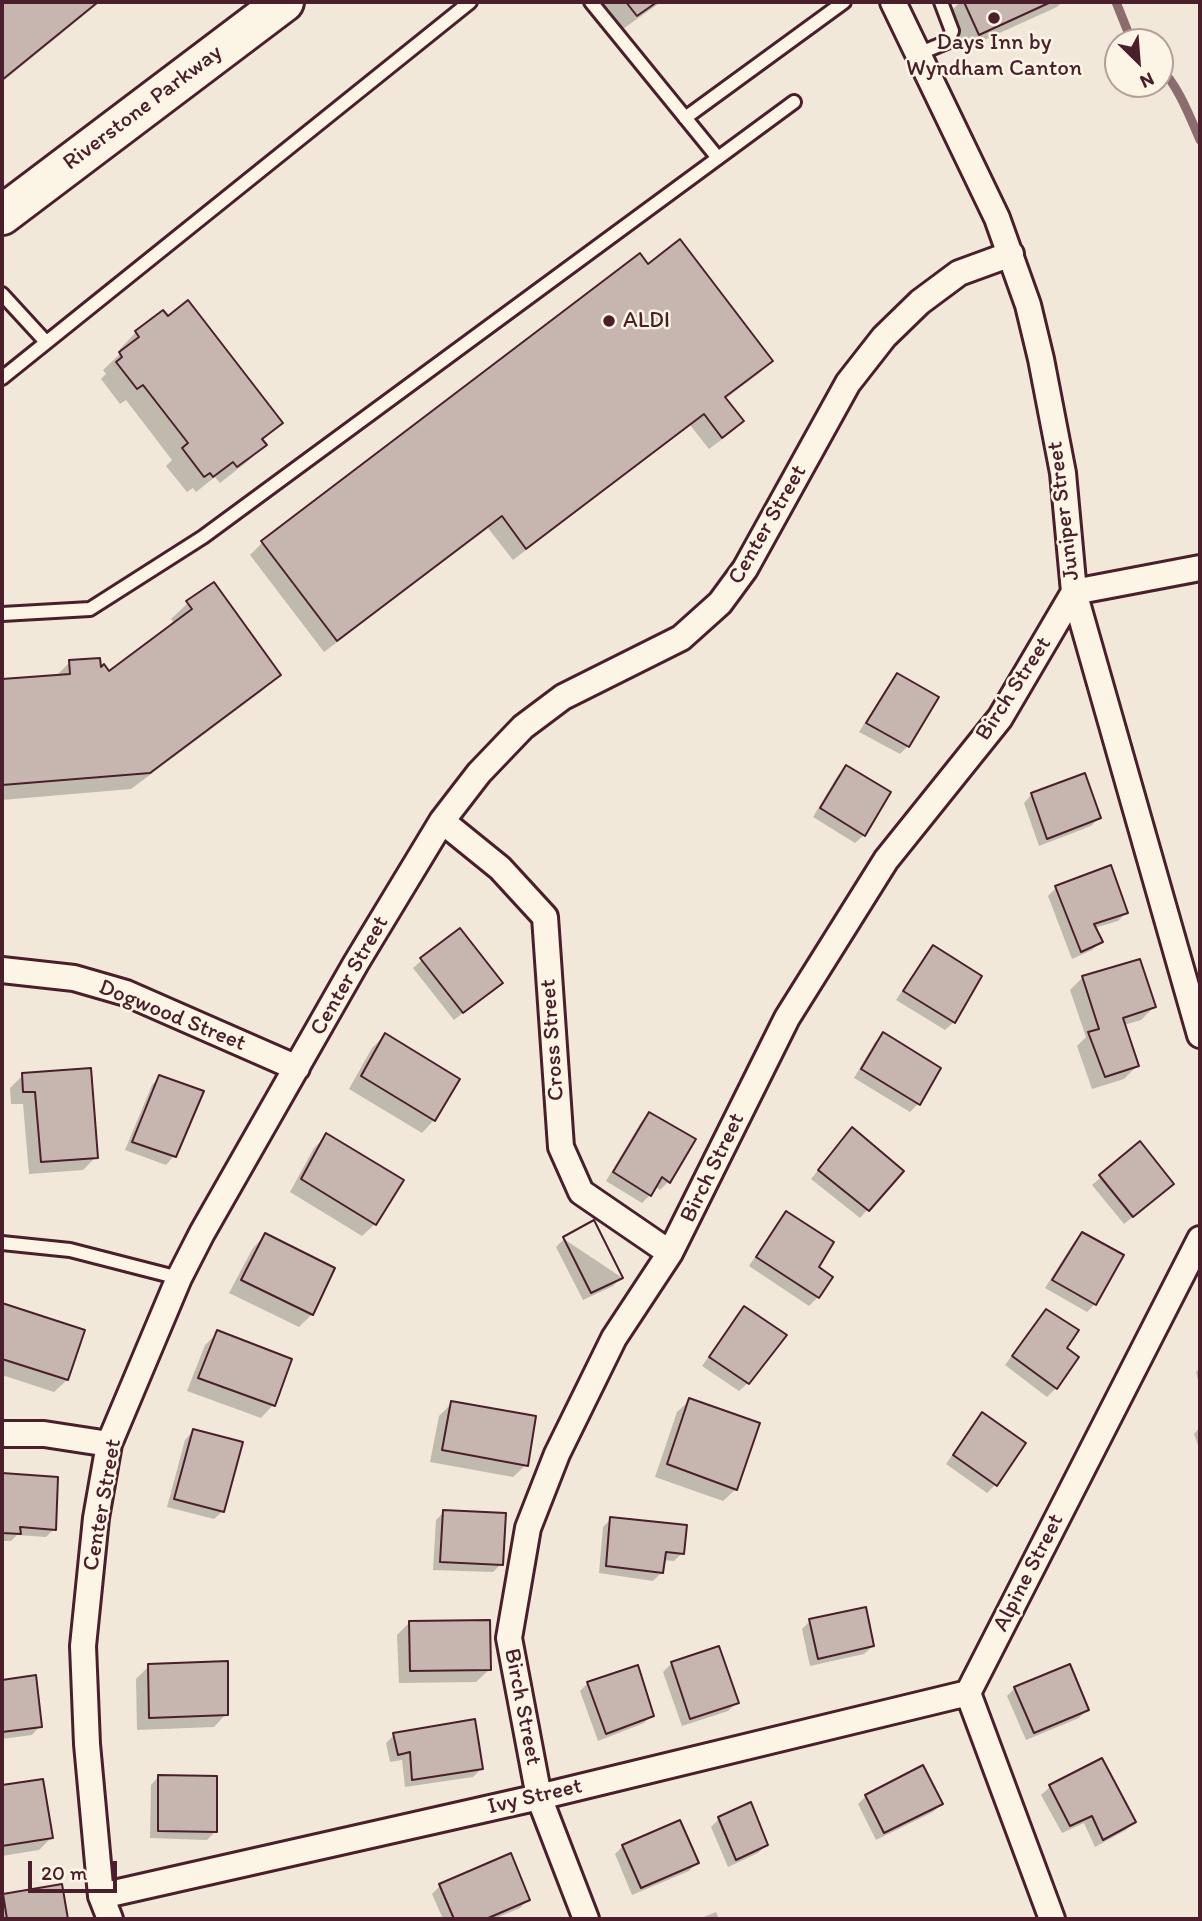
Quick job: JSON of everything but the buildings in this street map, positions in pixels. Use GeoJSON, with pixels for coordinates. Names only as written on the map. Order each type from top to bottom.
{"type":"FeatureCollection","features":[{"type":"Feature","properties":{"kind":"main road","name":"Riverstone Parkway"},"geometry":{"type":"LineString","coordinates":[[2,215],[284,2]]}},
{"type":"Feature","properties":{"kind":"street","name":"Juniper Street"},"geometry":{"type":"LineString","coordinates":[[893,2],[997,218],[1028,306],[1044,371],[1063,473],[1074,592],[1200,1035]]}},
{"type":"Feature","properties":{"kind":"street","name":"Center Street"},"geometry":{"type":"LineString","coordinates":[[105,1908],[87,1744],[83,1646],[96,1518],[109,1444],[179,1278],[202,1233],[356,963],[442,821],[479,773],[523,727],[563,697],[681,638],[720,603],[746,569],[848,383],[884,337],[920,302],[960,273],[1011,254]]}},
{"type":"Feature","properties":{"kind":"street"},"geometry":{"type":"LineString","coordinates":[[1074,592],[1200,568]]}},
{"type":"Feature","properties":{"kind":"street","name":"Birch Street"},"geometry":{"type":"LineString","coordinates":[[586,1919],[539,1797],[509,1638],[528,1528],[557,1454],[614,1338],[670,1253],[787,1018],[886,860],[1000,718],[1074,592]]}},
{"type":"Feature","properties":{"kind":"street","name":"Cross Street"},"geometry":{"type":"LineString","coordinates":[[442,821],[500,868],[545,917],[561,1147],[580,1192],[670,1253]]}},
{"type":"Feature","properties":{"kind":"street","name":"Dogwood Street"},"geometry":{"type":"LineString","coordinates":[[2,971],[74,978],[127,993],[297,1068]]}},
{"type":"Feature","properties":{"kind":"street","name":"Alpine Street"},"geometry":{"type":"LineString","coordinates":[[968,1693],[1200,1239]]}},
{"type":"Feature","properties":{"kind":"street"},"geometry":{"type":"LineString","coordinates":[[2,1434],[44,1434],[109,1444]]}},
{"type":"Feature","properties":{"kind":"street"},"geometry":{"type":"LineString","coordinates":[[968,1693],[1052,1919]]}},
{"type":"Feature","properties":{"kind":"street","name":"Ivy Street"},"geometry":{"type":"LineString","coordinates":[[105,1908],[539,1797],[968,1693]]}},
{"type":"Feature","properties":{"kind":"lane"},"geometry":{"type":"LineString","coordinates":[[2,378],[470,2]]}},
{"type":"Feature","properties":{"kind":"lane"},"geometry":{"type":"LineString","coordinates":[[591,2],[718,158]]}},
{"type":"Feature","properties":{"kind":"lane"},"geometry":{"type":"LineString","coordinates":[[685,118],[844,2]]}},
{"type":"Feature","properties":{"kind":"lane"},"geometry":{"type":"LineString","coordinates":[[918,54],[947,42],[952,31],[941,2]]}},
{"type":"Feature","properties":{"kind":"lane"},"geometry":{"type":"LineString","coordinates":[[2,614],[90,609],[203,537],[794,102]]}},
{"type":"Feature","properties":{"kind":"lane"},"geometry":{"type":"LineString","coordinates":[[2,294],[46,342]]}},
{"type":"Feature","properties":{"kind":"lane"},"geometry":{"type":"LineString","coordinates":[[2,1243],[70,1250],[179,1278]]}},
{"type":"Feature","properties":{"kind":"waterway"},"geometry":{"type":"LineString","coordinates":[[1116,2],[1126,28]]}},
{"type":"Feature","properties":{"kind":"waterway"},"geometry":{"type":"LineString","coordinates":[[1174,86],[1200,140]]}},
{"type":"Feature","properties":{"kind":"place","name":"Days Inn by Wyndham Canton"},"geometry":{"type":"Point","coordinates":[994,18]}},
{"type":"Feature","properties":{"kind":"place","name":"ALDI"},"geometry":{"type":"Point","coordinates":[609,321]}}]}
